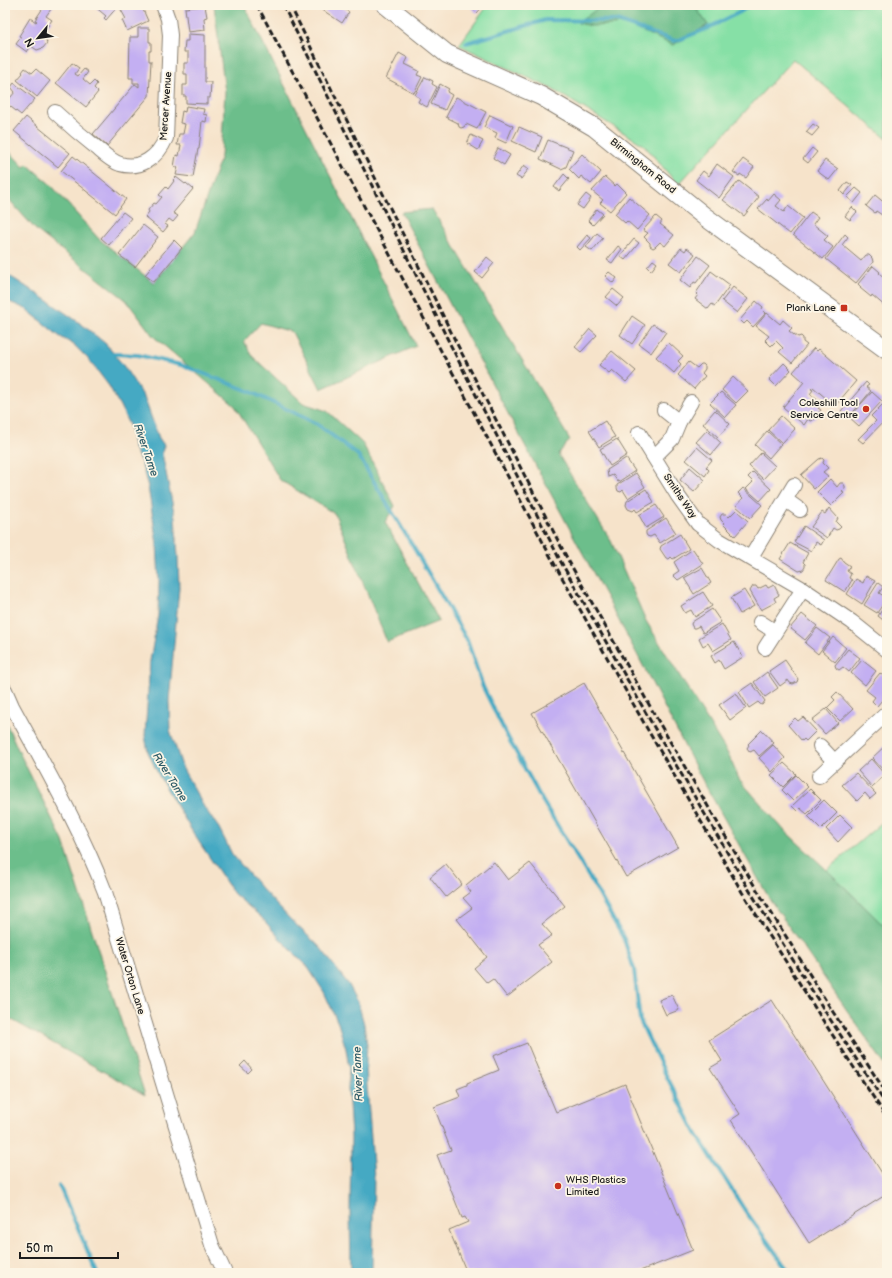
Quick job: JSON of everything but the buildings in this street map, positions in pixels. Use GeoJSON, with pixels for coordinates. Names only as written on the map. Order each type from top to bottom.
{"type":"FeatureCollection","features":[{"type":"Feature","properties":{"kind":"main road","name":"Birmingham Road"},"geometry":{"type":"LineString","coordinates":[[386,5],[447,54],[542,96],[594,127],[704,216],[887,350]]}},
{"type":"Feature","properties":{"kind":"street","name":"Mercer Avenue"},"geometry":{"type":"LineString","coordinates":[[55,112],[119,164],[135,165],[152,158],[162,147],[166,138],[170,35],[168,19],[163,5]]}},
{"type":"Feature","properties":{"kind":"street"},"geometry":{"type":"LineString","coordinates":[[654,457],[672,439],[679,422],[691,402]]}},
{"type":"Feature","properties":{"kind":"street"},"geometry":{"type":"LineString","coordinates":[[664,410],[679,422]]}},
{"type":"Feature","properties":{"kind":"street","name":"Smiths Way"},"geometry":{"type":"LineString","coordinates":[[638,433],[678,496],[698,524],[719,540],[803,589],[852,622],[887,650]]}},
{"type":"Feature","properties":{"kind":"street"},"geometry":{"type":"LineString","coordinates":[[750,557],[794,485]]}},
{"type":"Feature","properties":{"kind":"street"},"geometry":{"type":"LineString","coordinates":[[786,500],[800,510]]}},
{"type":"Feature","properties":{"kind":"street"},"geometry":{"type":"LineString","coordinates":[[765,648],[774,631],[803,589]]}},
{"type":"Feature","properties":{"kind":"street"},"geometry":{"type":"LineString","coordinates":[[760,622],[774,631]]}},
{"type":"Feature","properties":{"kind":"street","name":"Water Orton Lane"},"geometry":{"type":"LineString","coordinates":[[5,690],[81,836],[94,863],[105,892],[212,1244],[225,1273]]}},
{"type":"Feature","properties":{"kind":"street"},"geometry":{"type":"LineString","coordinates":[[819,776],[887,714]]}},
{"type":"Feature","properties":{"kind":"street"},"geometry":{"type":"LineString","coordinates":[[820,746],[834,761]]}},
{"type":"Feature","properties":{"kind":"green space"},"geometry":{"type":"Polygon","coordinates":[[[214,5],[244,5],[416,346],[321,389],[292,332],[261,323],[244,341],[252,356],[303,403],[327,411],[363,444],[395,506],[385,522],[439,621],[387,642],[335,514],[280,480],[235,406],[153,336],[126,300],[36,230],[5,195],[5,143],[6,148],[24,167],[27,164],[51,185],[98,238],[154,283],[195,232],[221,156],[225,92],[214,5]]]}},
{"type":"Feature","properties":{"kind":"green space"},"geometry":{"type":"Polygon","coordinates":[[[488,5],[887,5],[887,139],[793,59],[678,185],[644,145],[552,89],[459,45],[488,5]]]}},
{"type":"Feature","properties":{"kind":"green space"},"geometry":{"type":"Polygon","coordinates":[[[602,5],[694,5],[708,25],[673,45],[625,24],[592,26],[578,23],[602,5]]]}},
{"type":"Feature","properties":{"kind":"green space"},"geometry":{"type":"Polygon","coordinates":[[[432,209],[570,440],[558,454],[611,541],[646,621],[728,754],[739,779],[783,829],[885,927],[887,931],[887,1068],[769,898],[699,774],[639,658],[401,212],[432,209]]]}},
{"type":"Feature","properties":{"kind":"green space"},"geometry":{"type":"Polygon","coordinates":[[[5,720],[63,841],[145,1095],[5,1016],[5,720]]]}},
{"type":"Feature","properties":{"kind":"green space"},"geometry":{"type":"Polygon","coordinates":[[[887,818],[887,931],[885,927],[827,870],[887,818]]]}},
{"type":"Feature","properties":{"kind":"water","name":"River Tame"},"geometry":{"type":"Polygon","coordinates":[[[5,273],[50,302],[106,344],[123,365],[144,397],[159,438],[164,445],[162,453],[175,517],[179,588],[169,701],[170,730],[183,769],[204,807],[219,828],[232,854],[290,919],[320,947],[349,985],[358,1002],[364,1024],[367,1045],[367,1085],[374,1178],[372,1273],[351,1273],[351,1136],[348,1088],[349,1069],[346,1049],[338,1023],[324,992],[307,966],[261,917],[234,894],[195,836],[159,776],[148,752],[145,736],[150,661],[158,615],[159,581],[157,544],[148,487],[141,462],[133,446],[130,427],[109,386],[90,361],[74,345],[59,336],[26,309],[5,300],[5,273]]]}},
{"type":"Feature","properties":{"kind":"waterway"},"geometry":{"type":"LineString","coordinates":[[466,43],[546,20],[617,21],[675,41],[704,30],[740,12],[750,5]]}},
{"type":"Feature","properties":{"kind":"waterway"},"geometry":{"type":"LineString","coordinates":[[114,354],[138,355],[181,365],[249,391],[317,424],[358,455],[467,640],[483,687],[505,732],[542,800],[595,887],[624,939],[634,969],[640,1021],[696,1133],[744,1209],[790,1273]]}},
{"type":"Feature","properties":{"kind":"waterway"},"geometry":{"type":"LineString","coordinates":[[59,1185],[97,1273]]}},
{"type":"Feature","properties":{"kind":"railway"},"geometry":{"type":"LineString","coordinates":[[257,5],[555,565],[649,732],[742,892],[822,1019],[887,1118]]}},
{"type":"Feature","properties":{"kind":"railway"},"geometry":{"type":"LineString","coordinates":[[283,5],[449,342],[561,562],[655,729],[748,888],[828,1016],[887,1106]]}},
{"type":"Feature","properties":{"kind":"railway"},"geometry":{"type":"LineString","coordinates":[[290,5],[455,340],[567,558],[661,726],[754,885],[833,1012],[887,1094]]}},
{"type":"Feature","properties":{"kind":"place","name":"Plank Lane"},"geometry":{"type":"Point","coordinates":[844,308]}},
{"type":"Feature","properties":{"kind":"place","name":"Coleshill Tool Service Centre"},"geometry":{"type":"Point","coordinates":[866,409]}},
{"type":"Feature","properties":{"kind":"place","name":"WHS Plastics Limited"},"geometry":{"type":"Point","coordinates":[558,1186]}}]}
